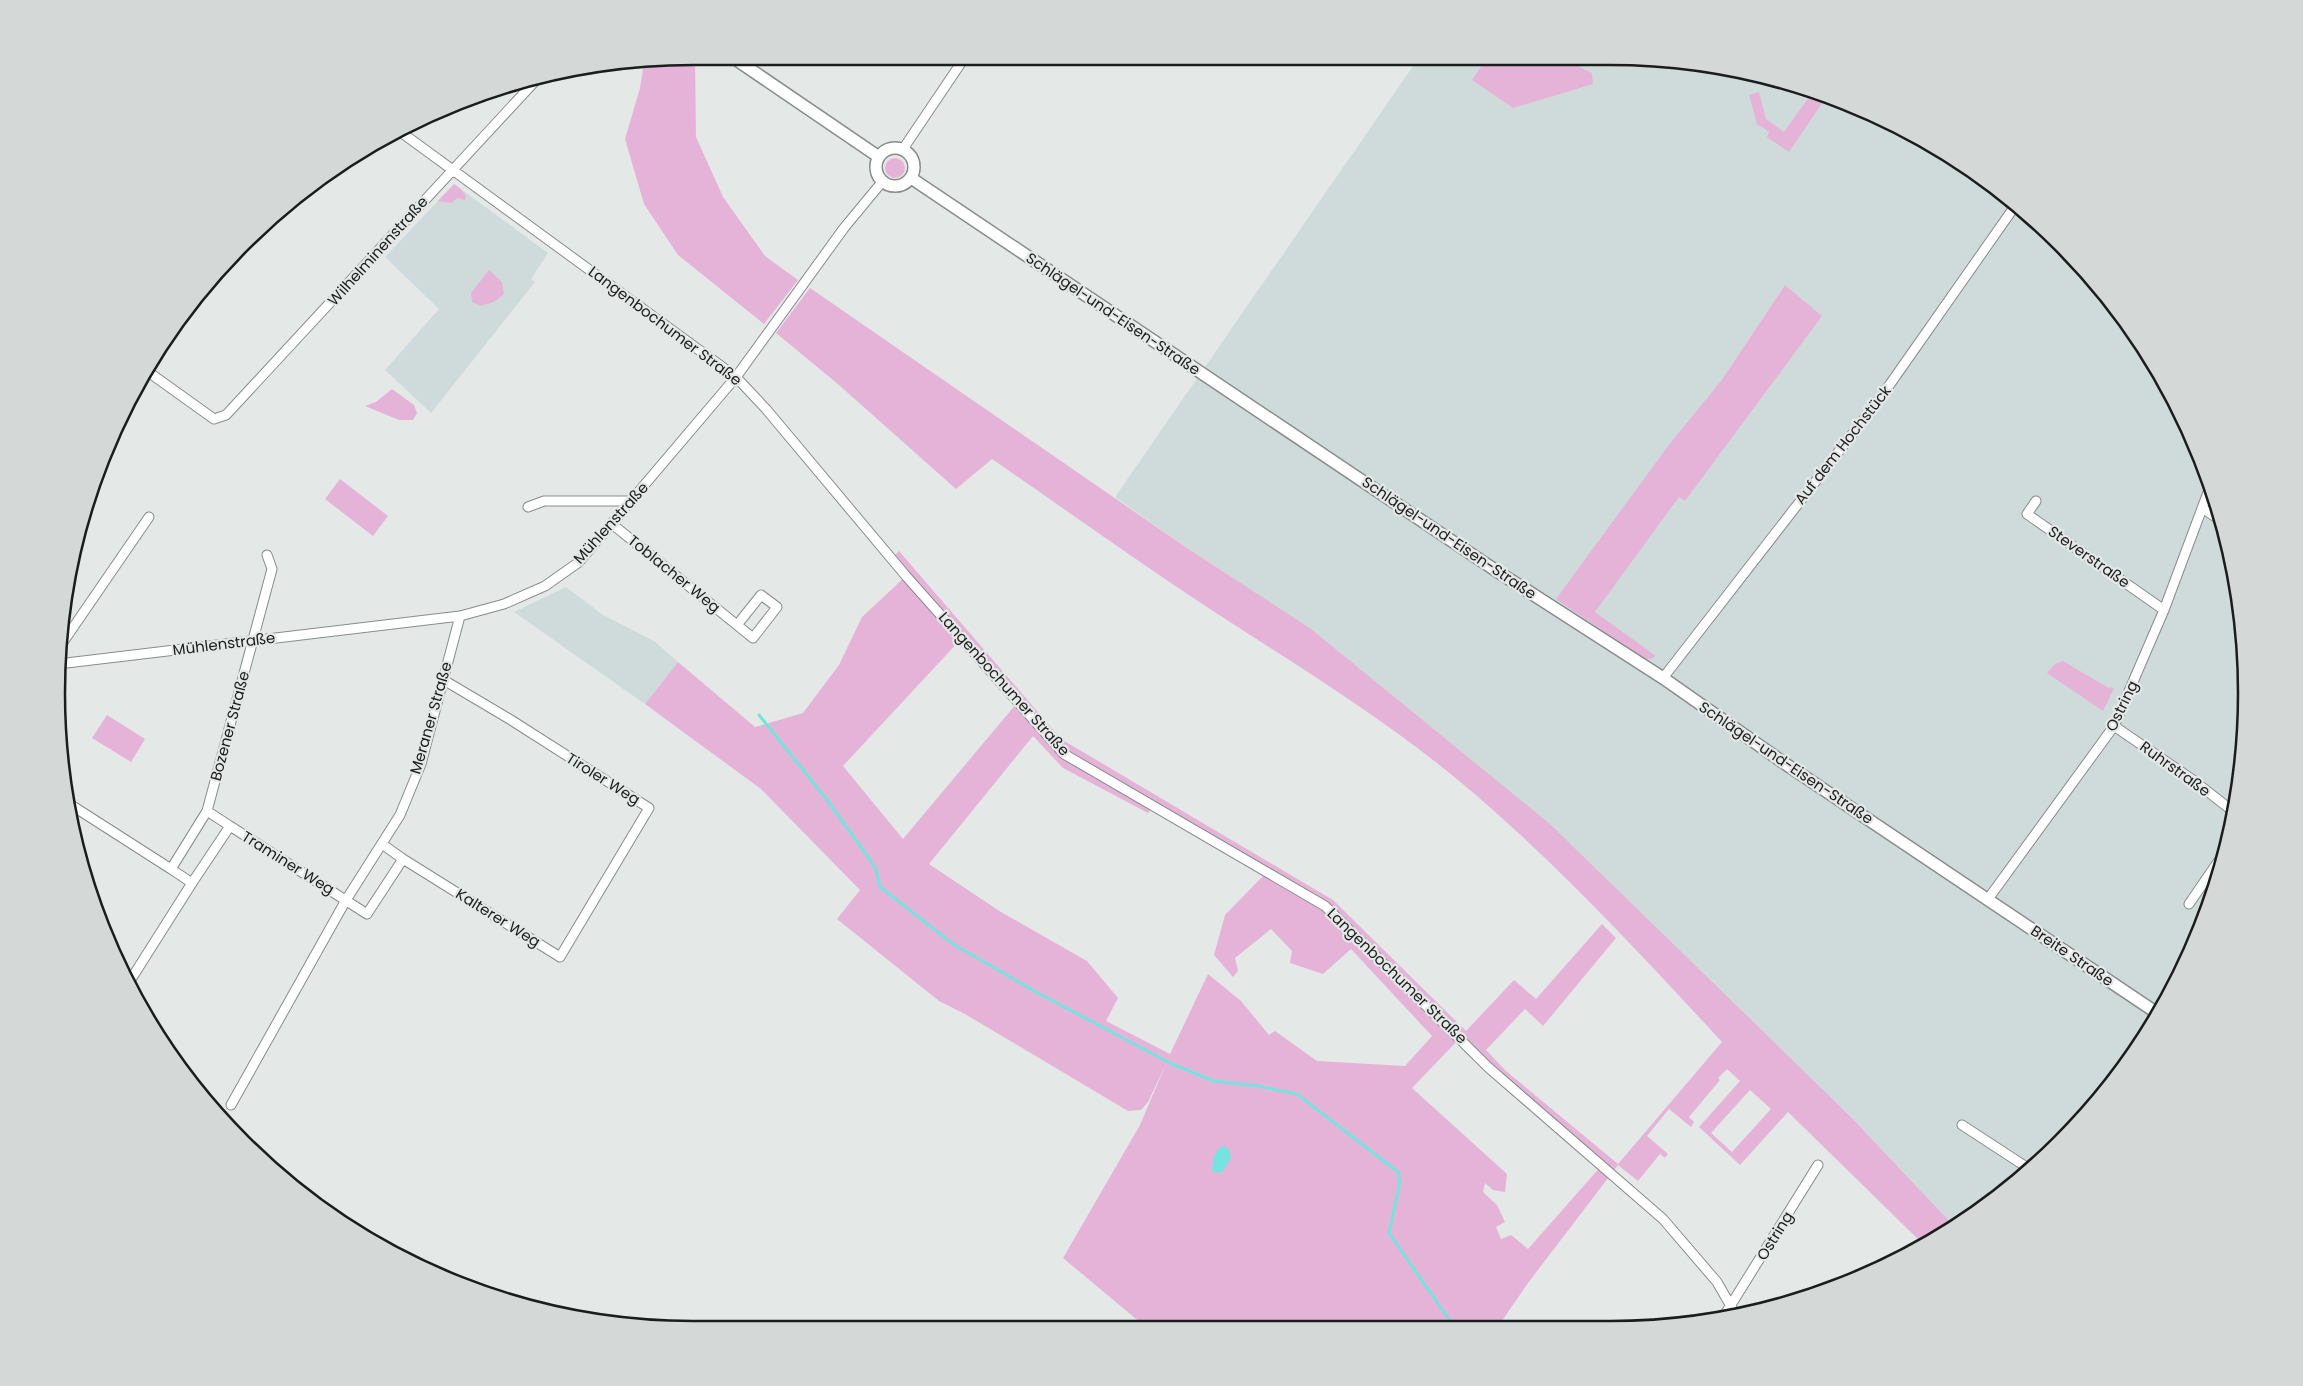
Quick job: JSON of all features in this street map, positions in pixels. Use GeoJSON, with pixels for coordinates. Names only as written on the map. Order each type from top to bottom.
{"type":"FeatureCollection","features":[{"type":"Feature","properties":{"kind":"street"},"geometry":{"type":"LineString","coordinates":[[747,65],[879,157]]}},
{"type":"Feature","properties":{"kind":"street"},"geometry":{"type":"LineString","coordinates":[[903,149],[961,65]]}},
{"type":"Feature","properties":{"kind":"street","name":"Wilhelminenstraße"},"geometry":{"type":"LineString","coordinates":[[152,374],[214,419],[226,416],[531,86]]}},
{"type":"Feature","properties":{"kind":"street","name":"Langenbochumer Straße"},"geometry":{"type":"LineString","coordinates":[[405,135],[736,377],[766,408],[943,618],[1064,754],[1325,906],[1489,1068],[1664,1219],[1718,1282],[1733,1309]]}},
{"type":"Feature","properties":{"kind":"street"},"geometry":{"type":"LineString","coordinates":[[889,149],[903,149],[914,162],[915,168],[912,178],[908,182],[897,186],[890,186],[882,182],[876,171],[879,157],[889,149]]}},
{"type":"Feature","properties":{"kind":"street","name":"Schlägel-und-Eisen-Straße"},"geometry":{"type":"LineString","coordinates":[[912,178],[1487,564],[1663,678],[1988,899]]}},
{"type":"Feature","properties":{"kind":"street","name":"Mühlenstraße"},"geometry":{"type":"LineString","coordinates":[[66,663],[460,616],[504,604],[545,586],[579,562],[736,377],[844,228],[882,182]]}},
{"type":"Feature","properties":{"kind":"street","name":"Auf dem Hochstück"},"geometry":{"type":"LineString","coordinates":[[1663,678],[1881,397],[2012,211]]}},
{"type":"Feature","properties":{"kind":"street","name":"Ostring"},"geometry":{"type":"LineString","coordinates":[[1988,899],[2114,726],[2164,610],[2207,496]]}},
{"type":"Feature","properties":{"kind":"street"},"geometry":{"type":"LineString","coordinates":[[528,507],[544,501],[631,501]]}},
{"type":"Feature","properties":{"kind":"street","name":"Steverstraße"},"geometry":{"type":"LineString","coordinates":[[2036,501],[2027,514],[2164,610]]}},
{"type":"Feature","properties":{"kind":"street"},"geometry":{"type":"LineString","coordinates":[[2202,508],[2212,515]]}},
{"type":"Feature","properties":{"kind":"street"},"geometry":{"type":"LineString","coordinates":[[68,635],[149,517]]}},
{"type":"Feature","properties":{"kind":"street","name":"Toblacher Weg"},"geometry":{"type":"LineString","coordinates":[[612,524],[753,638],[777,607],[761,595],[737,625]]}},
{"type":"Feature","properties":{"kind":"street","name":"Bozener Straße"},"geometry":{"type":"LineString","coordinates":[[171,869],[207,811],[272,569],[266,555]]}},
{"type":"Feature","properties":{"kind":"street","name":"Meraner Straße"},"geometry":{"type":"LineString","coordinates":[[231,1105],[346,900],[400,815],[421,764],[460,616]]}},
{"type":"Feature","properties":{"kind":"street","name":"Tiroler Weg"},"geometry":{"type":"LineString","coordinates":[[442,679],[511,720],[649,808],[579,924]]}},
{"type":"Feature","properties":{"kind":"street","name":"Ruhrstraße"},"geometry":{"type":"LineString","coordinates":[[2114,726],[2193,780],[2228,807]]}},
{"type":"Feature","properties":{"kind":"street"},"geometry":{"type":"LineString","coordinates":[[76,808],[192,883]]}},
{"type":"Feature","properties":{"kind":"street"},"geometry":{"type":"LineString","coordinates":[[133,976],[230,826],[207,811]]}},
{"type":"Feature","properties":{"kind":"street","name":"Traminer Weg"},"geometry":{"type":"LineString","coordinates":[[230,826],[346,900]]}},
{"type":"Feature","properties":{"kind":"street"},"geometry":{"type":"LineString","coordinates":[[346,900],[367,914],[403,858],[382,844]]}},
{"type":"Feature","properties":{"kind":"street","name":"Kalterer Weg"},"geometry":{"type":"LineString","coordinates":[[403,858],[560,957],[579,924]]}},
{"type":"Feature","properties":{"kind":"street"},"geometry":{"type":"LineString","coordinates":[[2189,904],[2213,869]]}},
{"type":"Feature","properties":{"kind":"street","name":"Breite Straße"},"geometry":{"type":"LineString","coordinates":[[1988,899],[2152,1010]]}},
{"type":"Feature","properties":{"kind":"street"},"geometry":{"type":"LineString","coordinates":[[1962,1125],[2024,1165]]}},
{"type":"Feature","properties":{"kind":"street","name":"Ostring"},"geometry":{"type":"LineString","coordinates":[[1734,1309],[1818,1165]]}},
{"type":"Feature","properties":{"kind":"shaded area"},"geometry":{"type":"Polygon","coordinates":[[[695,65],[696,137],[723,197],[765,256],[798,280],[764,324],[678,255],[644,204],[625,139],[640,88],[643,67],[695,65]]]}},
{"type":"Feature","properties":{"kind":"shaded area"},"geometry":{"type":"Polygon","coordinates":[[[1414,65],[1651,66],[1733,77],[1773,86],[1812,98],[1888,130],[1924,149],[1959,171],[2024,221],[2082,279],[2108,311],[2154,379],[2173,415],[2205,491],[2217,530],[2233,611],[2237,652],[2237,734],[2233,775],[2217,856],[2205,895],[2173,971],[2154,1007],[2108,1075],[2054,1137],[2024,1165],[1992,1191],[1949,1221],[1851,1117],[1550,825],[1430,728],[1190,550],[1115,497],[1414,65]]]}},
{"type":"Feature","properties":{"kind":"shaded area"},"geometry":{"type":"Polygon","coordinates":[[[1482,65],[1575,65],[1592,73],[1593,84],[1513,108],[1472,80],[1482,65]]]}},
{"type":"Feature","properties":{"kind":"shaded area"},"geometry":{"type":"Polygon","coordinates":[[[1759,92],[1766,119],[1784,132],[1809,97],[1823,102],[1789,152],[1767,137],[1769,132],[1757,124],[1749,95],[1759,92]]]}},
{"type":"Feature","properties":{"kind":"shaded area"},"geometry":{"type":"Polygon","coordinates":[[[895,158],[902,161],[905,168],[902,175],[895,178],[888,175],[885,168],[888,161],[895,158]]]}},
{"type":"Feature","properties":{"kind":"shaded area"},"geometry":{"type":"Polygon","coordinates":[[[454,184],[548,253],[531,279],[535,282],[431,413],[385,370],[439,309],[385,257],[454,184]]]}},
{"type":"Feature","properties":{"kind":"shaded area"},"geometry":{"type":"Polygon","coordinates":[[[454,184],[463,191],[466,197],[465,200],[457,198],[452,203],[438,201],[454,184]]]}},
{"type":"Feature","properties":{"kind":"shaded area"},"geometry":{"type":"Polygon","coordinates":[[[489,270],[502,282],[504,294],[494,302],[481,306],[472,302],[471,293],[489,270]]]}},
{"type":"Feature","properties":{"kind":"shaded area"},"geometry":{"type":"Polygon","coordinates":[[[1785,285],[1822,316],[1685,501],[1679,497],[1595,612],[1656,656],[1651,659],[1643,658],[1556,599],[1668,446],[1721,381],[1785,285]]]}},
{"type":"Feature","properties":{"kind":"shaded area"},"geometry":{"type":"Polygon","coordinates":[[[810,288],[1190,550],[1311,629],[1550,824],[1850,1116],[1949,1221],[1919,1240],[1788,1112],[1740,1165],[1699,1127],[1740,1081],[1727,1069],[1689,1117],[1694,1122],[1691,1127],[1669,1109],[1647,1136],[1668,1154],[1665,1158],[1660,1154],[1638,1181],[1618,1165],[1528,1283],[1502,1321],[1139,1321],[1063,1258],[1140,1125],[1166,1064],[1148,1102],[1141,1110],[1128,1111],[965,1014],[939,1001],[837,919],[860,890],[761,789],[645,704],[678,662],[755,727],[803,713],[839,665],[862,617],[906,576],[892,558],[899,551],[1061,739],[1333,900],[1466,1031],[1514,980],[1536,999],[1602,924],[1616,938],[1543,1026],[1525,1009],[1486,1050],[1506,1071],[1618,1164],[1722,1042],[1627,940],[1528,841],[1429,757],[1369,713],[1130,555],[992,459],[956,489],[839,385],[776,333],[810,288]],[[961,639],[843,766],[903,839],[1017,703],[961,639]],[[1033,736],[929,864],[1001,912],[1087,961],[1118,998],[1106,1021],[1170,1054],[1208,974],[1241,1001],[1269,1035],[1275,1031],[1317,1061],[1405,1066],[1432,1036],[1351,949],[1323,974],[1290,963],[1292,951],[1271,929],[1235,958],[1238,971],[1233,977],[1214,955],[1225,915],[1267,872],[1154,805],[1148,813],[1063,768],[1033,736]],[[1460,1038],[1412,1088],[1507,1174],[1505,1192],[1493,1190],[1485,1183],[1483,1192],[1497,1205],[1505,1222],[1496,1227],[1501,1239],[1511,1235],[1528,1249],[1602,1165],[1460,1038]],[[1750,1090],[1711,1133],[1732,1152],[1771,1109],[1750,1090]]]}},
{"type":"Feature","properties":{"kind":"shaded area"},"geometry":{"type":"Polygon","coordinates":[[[392,389],[414,405],[417,413],[413,420],[399,420],[365,406],[376,402],[392,389]]]}},
{"type":"Feature","properties":{"kind":"shaded area"},"geometry":{"type":"Polygon","coordinates":[[[340,479],[388,516],[373,536],[325,499],[340,479]]]}},
{"type":"Feature","properties":{"kind":"shaded area"},"geometry":{"type":"Polygon","coordinates":[[[566,587],[603,615],[654,641],[678,662],[645,704],[514,612],[566,587]]]}},
{"type":"Feature","properties":{"kind":"shaded area"},"geometry":{"type":"Polygon","coordinates":[[[2063,661],[2107,687],[2114,688],[2103,711],[2047,673],[2055,664],[2063,661]]]}},
{"type":"Feature","properties":{"kind":"shaded area"},"geometry":{"type":"Polygon","coordinates":[[[107,715],[145,739],[131,762],[92,738],[107,715]]]}},
{"type":"Feature","properties":{"kind":"water"},"geometry":{"type":"Polygon","coordinates":[[[1224,1146],[1229,1149],[1231,1158],[1223,1171],[1216,1173],[1212,1171],[1214,1156],[1224,1146]]]}},
{"type":"Feature","properties":{"kind":"waterway"},"geometry":{"type":"LineString","coordinates":[[759,715],[824,796],[864,851],[876,869],[880,887],[953,944],[1038,993],[1172,1064],[1214,1081],[1258,1086],[1297,1094],[1398,1172],[1400,1182],[1389,1233],[1450,1321]]}}]}
